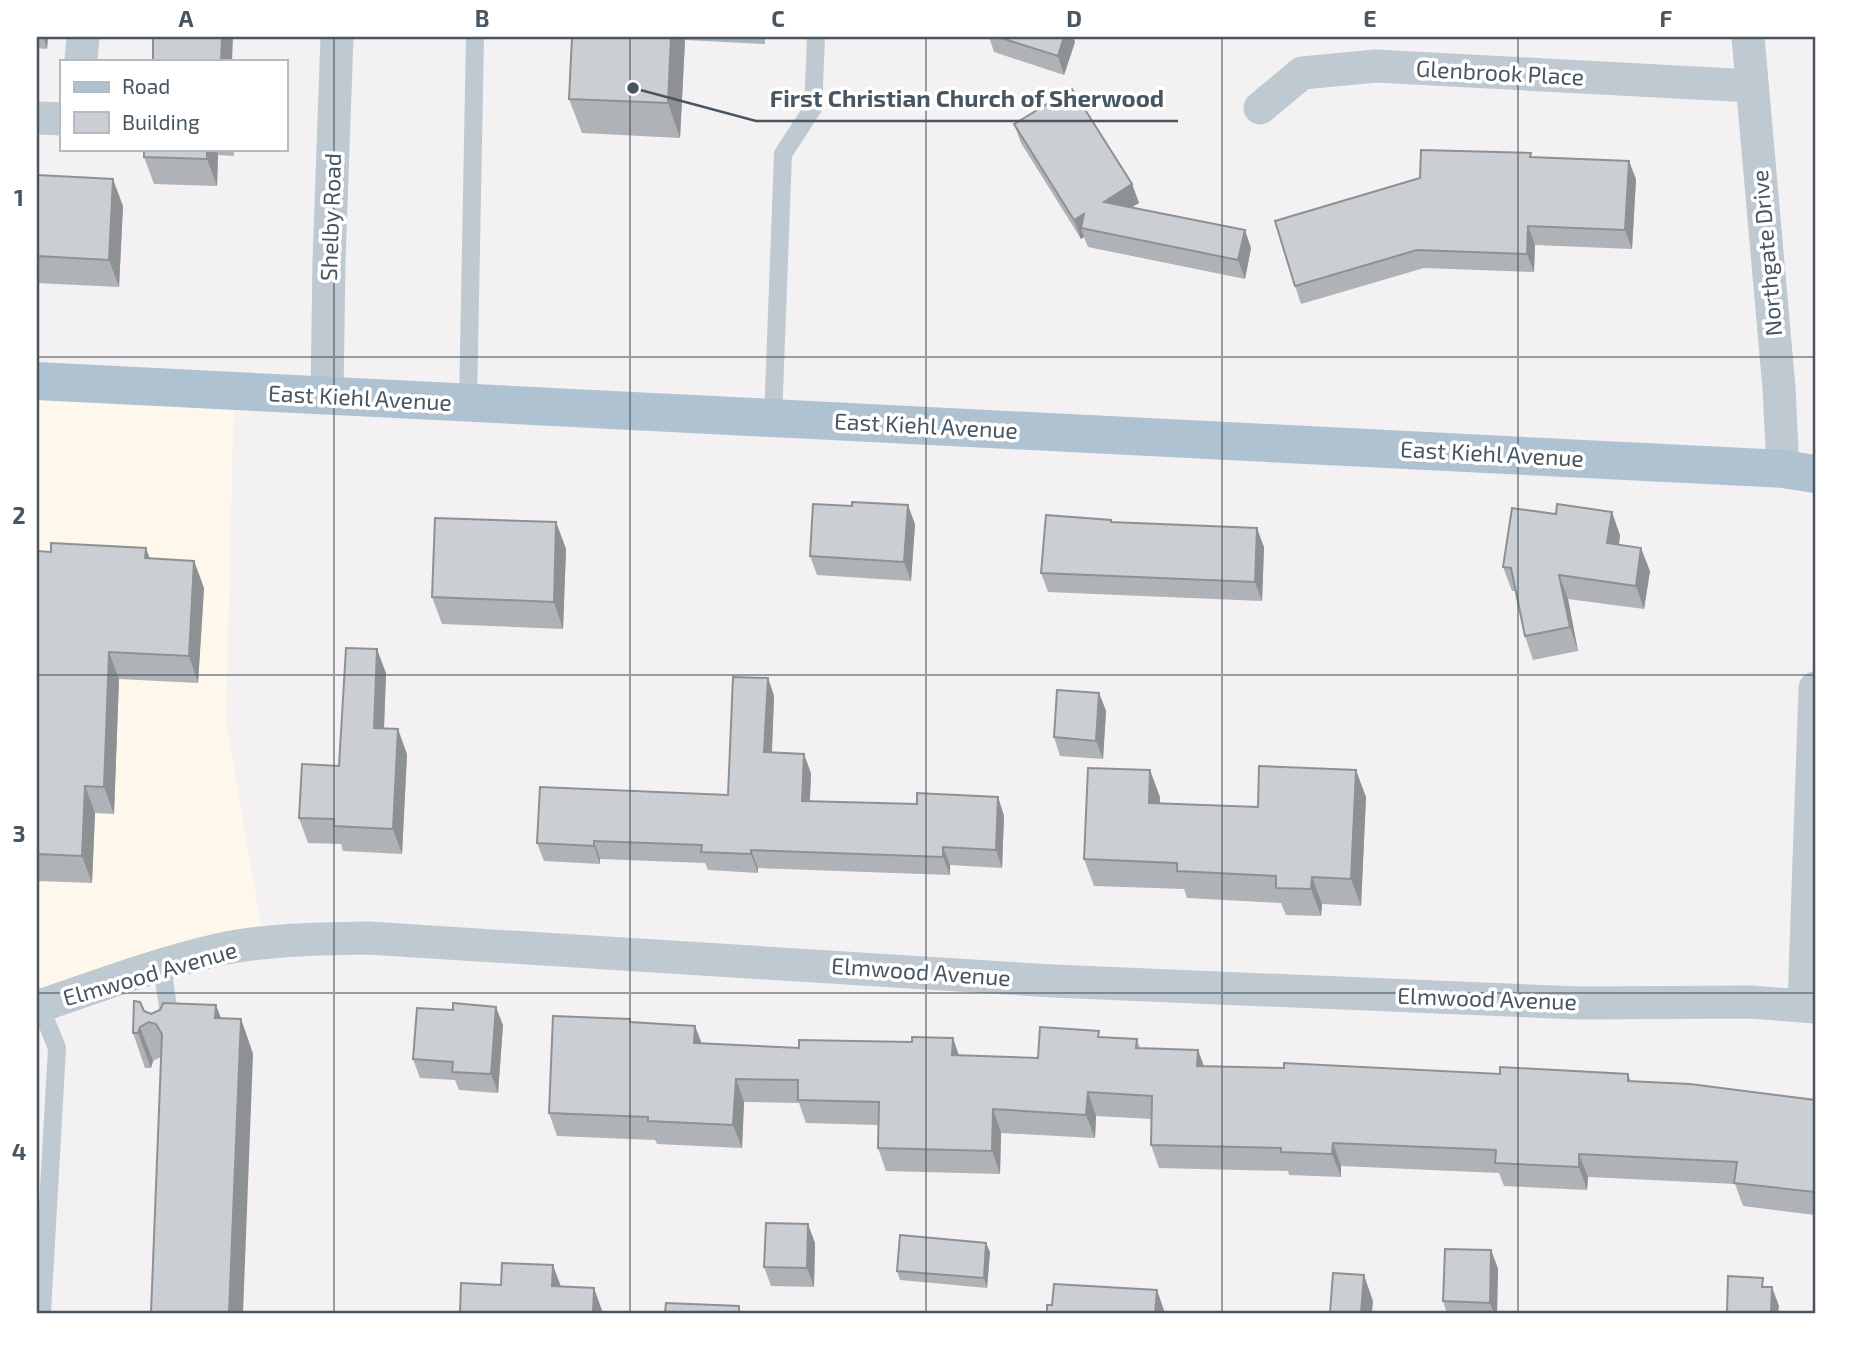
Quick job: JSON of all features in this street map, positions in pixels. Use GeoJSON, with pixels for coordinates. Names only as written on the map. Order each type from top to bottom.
{"type":"FeatureCollection","features":[{"type":"Feature","properties":{"kind":"main road","name":"East Kiehl Avenue"},"geometry":{"type":"LineString","coordinates":[[37,381],[1799,472]]}},
{"type":"Feature","properties":{"kind":"street"},"geometry":{"type":"LineString","coordinates":[[81,60],[83,37]]}},
{"type":"Feature","properties":{"kind":"street","name":"Shelby Road"},"geometry":{"type":"LineString","coordinates":[[327,396],[337,37]]}},
{"type":"Feature","properties":{"kind":"street","name":"Northgate Drive"},"geometry":{"type":"LineString","coordinates":[[1748,37],[1779,388],[1799,472]]}},
{"type":"Feature","properties":{"kind":"street","name":"Glenbrook Place"},"geometry":{"type":"LineString","coordinates":[[1261,108],[1302,73],[1376,66],[1752,86]]}},
{"type":"Feature","properties":{"kind":"street"},"geometry":{"type":"LineString","coordinates":[[37,118],[60,119]]}},
{"type":"Feature","properties":{"kind":"street"},"geometry":{"type":"LineString","coordinates":[[1810,1006],[1815,688]]}},
{"type":"Feature","properties":{"kind":"street","name":"Elmwood Avenue"},"geometry":{"type":"LineString","coordinates":[[38,1007],[219,950],[293,940],[368,938],[1066,981],[1579,1003],[1751,1002],[1810,1006]]}},
{"type":"Feature","properties":{"kind":"lane"},"geometry":{"type":"LineString","coordinates":[[468,404],[475,37]]}},
{"type":"Feature","properties":{"kind":"lane"},"geometry":{"type":"LineString","coordinates":[[773,418],[783,154],[813,108],[816,37]]}},
{"type":"Feature","properties":{"kind":"lane"},"geometry":{"type":"LineString","coordinates":[[162,966],[168,1007],[164,1037]]}},
{"type":"Feature","properties":{"kind":"lane"},"geometry":{"type":"LineString","coordinates":[[38,1007],[57,1048],[42,1313]]}},
{"type":"Feature","properties":{"kind":"shaded area"},"geometry":{"type":"Polygon","coordinates":[[[37,381],[234,391],[226,719],[264,944],[37,1007],[37,381]]]}},
{"type":"Feature","properties":{"kind":"building"},"geometry":{"type":"Polygon","coordinates":[[[153,37],[222,37],[221,60],[153,60],[153,37]]]}},
{"type":"Feature","properties":{"kind":"building"},"geometry":{"type":"Polygon","coordinates":[[[572,37],[671,37],[668,103],[569,99],[572,37]]]}},
{"type":"Feature","properties":{"kind":"building"},"geometry":{"type":"Polygon","coordinates":[[[998,37],[1064,37],[1058,56],[998,37]]]}},
{"type":"Feature","properties":{"kind":"building"},"geometry":{"type":"Polygon","coordinates":[[[1072,89],[1132,184],[1104,202],[1245,230],[1238,260],[1081,228],[1084,214],[1074,220],[1014,124],[1072,89]]]}},
{"type":"Feature","properties":{"kind":"building"},"geometry":{"type":"Polygon","coordinates":[[[144,150],[207,150],[207,159],[144,157],[144,150]]]}},
{"type":"Feature","properties":{"kind":"building"},"geometry":{"type":"Polygon","coordinates":[[[1421,150],[1531,153],[1530,157],[1629,161],[1625,230],[1528,226],[1527,254],[1417,250],[1295,286],[1275,221],[1420,178],[1421,150]]]}},
{"type":"Feature","properties":{"kind":"building"},"geometry":{"type":"Polygon","coordinates":[[[37,175],[113,179],[109,260],[37,256],[37,175]]]}},
{"type":"Feature","properties":{"kind":"building"},"geometry":{"type":"Polygon","coordinates":[[[852,502],[908,505],[904,562],[810,556],[813,504],[852,506],[852,502]]]}},
{"type":"Feature","properties":{"kind":"building"},"geometry":{"type":"Polygon","coordinates":[[[1557,504],[1612,512],[1607,543],[1641,548],[1636,586],[1559,575],[1570,627],[1525,636],[1511,568],[1503,567],[1512,508],[1556,514],[1557,504]]]}},
{"type":"Feature","properties":{"kind":"building"},"geometry":{"type":"Polygon","coordinates":[[[1046,515],[1111,522],[1257,528],[1255,582],[1041,573],[1046,515]]]}},
{"type":"Feature","properties":{"kind":"building"},"geometry":{"type":"Polygon","coordinates":[[[435,518],[556,522],[554,602],[432,597],[435,518]]]}},
{"type":"Feature","properties":{"kind":"building"},"geometry":{"type":"Polygon","coordinates":[[[51,543],[146,548],[145,558],[194,561],[189,656],[109,652],[104,787],[85,786],[82,856],[37,854],[37,551],[51,552],[51,543]]]}},
{"type":"Feature","properties":{"kind":"building"},"geometry":{"type":"Polygon","coordinates":[[[346,648],[377,649],[374,728],[398,729],[393,829],[334,826],[334,819],[299,818],[302,764],[339,766],[346,648]]]}},
{"type":"Feature","properties":{"kind":"building"},"geometry":{"type":"Polygon","coordinates":[[[733,677],[768,678],[764,752],[804,754],[802,801],[917,804],[917,793],[998,797],[996,850],[943,847],[943,857],[751,850],[751,854],[701,852],[702,845],[594,841],[594,846],[537,843],[540,787],[728,795],[733,677]]]}},
{"type":"Feature","properties":{"kind":"building"},"geometry":{"type":"Polygon","coordinates":[[[1057,690],[1099,693],[1096,741],[1054,737],[1057,690]]]}},
{"type":"Feature","properties":{"kind":"building"},"geometry":{"type":"Polygon","coordinates":[[[1259,766],[1356,770],[1351,879],[1312,877],[1311,889],[1276,888],[1276,876],[1177,871],[1177,863],[1084,859],[1088,768],[1150,770],[1149,803],[1258,807],[1259,766]]]}},
{"type":"Feature","properties":{"kind":"building"},"geometry":{"type":"Polygon","coordinates":[[[134,1001],[140,1002],[144,1011],[151,1014],[160,1010],[163,1003],[216,1005],[215,1018],[241,1019],[229,1313],[151,1313],[162,1034],[156,1024],[149,1022],[140,1027],[138,1033],[133,1033],[134,1001]]]}},
{"type":"Feature","properties":{"kind":"building"},"geometry":{"type":"Polygon","coordinates":[[[453,1003],[496,1007],[491,1074],[452,1072],[453,1062],[413,1059],[417,1008],[453,1010],[453,1003]]]}},
{"type":"Feature","properties":{"kind":"building"},"geometry":{"type":"Polygon","coordinates":[[[553,1016],[630,1019],[630,1022],[695,1026],[694,1043],[799,1048],[799,1040],[912,1042],[912,1037],[953,1038],[952,1055],[1038,1058],[1040,1027],[1099,1031],[1098,1037],[1137,1039],[1136,1048],[1198,1050],[1197,1066],[1284,1068],[1284,1063],[1500,1074],[1500,1067],[1628,1074],[1628,1081],[1690,1084],[1815,1100],[1815,1192],[1734,1183],[1737,1162],[1579,1154],[1579,1167],[1495,1163],[1496,1150],[1333,1143],[1332,1154],[1281,1152],[1281,1148],[1151,1145],[1152,1096],[1088,1092],[1086,1115],[993,1109],[992,1151],[878,1148],[879,1102],[798,1100],[798,1080],[736,1079],[733,1125],[648,1121],[648,1117],[549,1113],[553,1016]]]}},
{"type":"Feature","properties":{"kind":"building"},"geometry":{"type":"Polygon","coordinates":[[[766,1223],[808,1224],[807,1268],[764,1267],[766,1223]]]}},
{"type":"Feature","properties":{"kind":"building"},"geometry":{"type":"Polygon","coordinates":[[[900,1235],[986,1243],[984,1278],[897,1271],[900,1235]]]}},
{"type":"Feature","properties":{"kind":"building"},"geometry":{"type":"Polygon","coordinates":[[[1445,1249],[1491,1250],[1490,1303],[1443,1301],[1445,1249]]]}},
{"type":"Feature","properties":{"kind":"building"},"geometry":{"type":"Polygon","coordinates":[[[502,1263],[553,1265],[552,1286],[594,1288],[593,1313],[460,1313],[461,1283],[501,1285],[502,1263]]]}},
{"type":"Feature","properties":{"kind":"building"},"geometry":{"type":"Polygon","coordinates":[[[1333,1273],[1364,1275],[1361,1313],[1330,1313],[1333,1273]]]}},
{"type":"Feature","properties":{"kind":"building"},"geometry":{"type":"Polygon","coordinates":[[[1728,1276],[1763,1278],[1762,1287],[1772,1287],[1771,1313],[1727,1313],[1728,1276]]]}},
{"type":"Feature","properties":{"kind":"building"},"geometry":{"type":"Polygon","coordinates":[[[1054,1284],[1157,1290],[1155,1313],[1047,1313],[1047,1305],[1052,1305],[1054,1284]]]}},
{"type":"Feature","properties":{"kind":"building"},"geometry":{"type":"Polygon","coordinates":[[[666,1303],[739,1306],[739,1313],[665,1313],[666,1303]]]}},
{"type":"Feature","properties":{"kind":"place","name":"First Christian Church of Sherwood"},"geometry":{"type":"Point","coordinates":[633,88]}}]}
